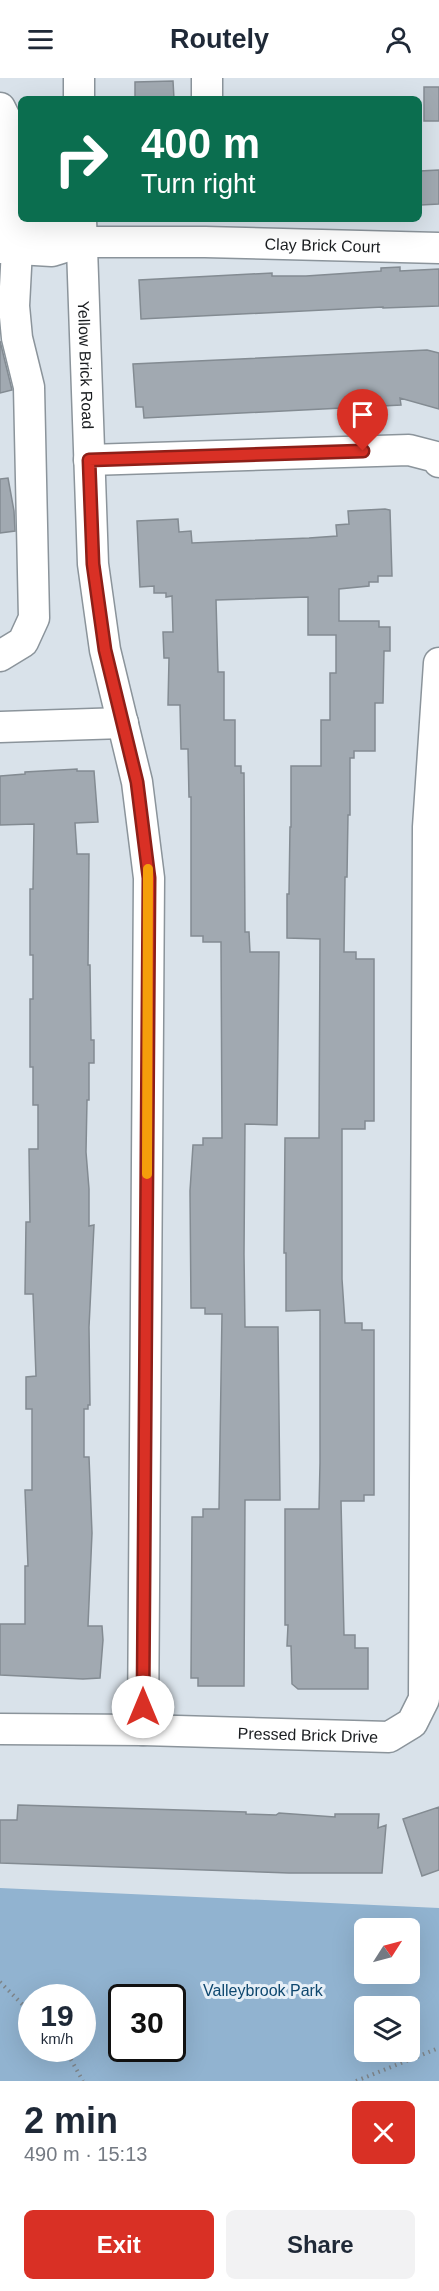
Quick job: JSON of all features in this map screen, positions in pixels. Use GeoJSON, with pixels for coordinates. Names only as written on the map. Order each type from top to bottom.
{"type":"FeatureCollection","features":[{"type":"Feature","properties":{"kind":"street"},"geometry":{"type":"LineString","coordinates":[[79,78],[79,96]]}},
{"type":"Feature","properties":{"kind":"street"},"geometry":{"type":"LineString","coordinates":[[207,78],[207,96]]}},
{"type":"Feature","properties":{"kind":"street"},"geometry":{"type":"LineString","coordinates":[[0,108],[14,136],[7,236],[16,327],[29,387],[34,618],[23,642],[0,656]]}},
{"type":"Feature","properties":{"kind":"street","name":"Clay Brick Court"},"geometry":{"type":"LineString","coordinates":[[7,236],[52,251],[81,230],[205,230],[439,248]]}},
{"type":"Feature","properties":{"kind":"street","name":"Yellow Brick Road"},"geometry":{"type":"LineString","coordinates":[[81,230],[93,564],[105,650],[137,782],[149,878],[142,1730]]}},
{"type":"Feature","properties":{"kind":"street"},"geometry":{"type":"LineString","coordinates":[[89,460],[409,450],[436,457],[439,462]]}},
{"type":"Feature","properties":{"kind":"street","name":"Pressed Brick Drive"},"geometry":{"type":"LineString","coordinates":[[0,1729],[142,1730],[389,1737],[412,1723],[424,1699],[428,827],[439,663]]}},
{"type":"Feature","properties":{"kind":"street"},"geometry":{"type":"LineString","coordinates":[[0,727],[123,723]]}},
{"type":"Feature","properties":{"kind":"path"},"geometry":{"type":"LineString","coordinates":[[0,1982],[18,2000]]}},
{"type":"Feature","properties":{"kind":"path"},"geometry":{"type":"LineString","coordinates":[[356,2081],[439,2048]]}},
{"type":"Feature","properties":{"kind":"path"},"geometry":{"type":"LineString","coordinates":[[72,2062],[83,2081]]}},
{"type":"Feature","properties":{"kind":"green space","name":"Valleybrook Park"},"geometry":{"type":"Polygon","coordinates":[[[0,1888],[439,1908],[439,2081],[0,2081],[0,1888]]]}},
{"type":"Feature","properties":{"kind":"building"},"geometry":{"type":"Polygon","coordinates":[[[173,81],[174,96],[135,96],[135,82],[173,81]]]}},
{"type":"Feature","properties":{"kind":"building"},"geometry":{"type":"Polygon","coordinates":[[[424,87],[439,87],[439,121],[424,121],[424,87]]]}},
{"type":"Feature","properties":{"kind":"building"},"geometry":{"type":"Polygon","coordinates":[[[439,170],[439,204],[422,205],[422,171],[439,170]]]}},
{"type":"Feature","properties":{"kind":"building"},"geometry":{"type":"Polygon","coordinates":[[[400,267],[400,271],[439,269],[439,306],[141,319],[139,280],[272,273],[272,276],[306,276],[381,271],[381,268],[400,267]]]}},
{"type":"Feature","properties":{"kind":"building"},"geometry":{"type":"Polygon","coordinates":[[[0,341],[12,390],[0,393],[0,341]]]}},
{"type":"Feature","properties":{"kind":"building"},"geometry":{"type":"Polygon","coordinates":[[[427,350],[439,353],[439,409],[400,398],[401,405],[144,418],[143,407],[136,407],[133,364],[427,350]]]}},
{"type":"Feature","properties":{"kind":"building"},"geometry":{"type":"Polygon","coordinates":[[[8,478],[15,531],[0,533],[0,479],[8,478]]]}},
{"type":"Feature","properties":{"kind":"building"},"geometry":{"type":"Polygon","coordinates":[[[390,510],[392,576],[378,576],[378,582],[369,582],[369,586],[339,589],[339,621],[379,621],[379,627],[390,627],[390,651],[384,651],[383,703],[375,703],[375,751],[354,751],[354,758],[350,758],[350,815],[348,815],[347,877],[345,877],[344,952],[356,952],[356,959],[374,959],[374,1121],[365,1121],[365,1129],[342,1129],[342,1279],[345,1323],[362,1323],[362,1330],[374,1330],[374,1495],[364,1495],[364,1501],[341,1501],[344,1635],[355,1635],[355,1648],[368,1648],[368,1689],[298,1689],[292,1684],[291,1646],[287,1646],[288,1625],[285,1625],[285,1509],[319,1509],[320,1310],[286,1311],[286,1253],[284,1253],[285,1138],[319,1138],[320,939],[287,938],[291,766],[321,766],[321,720],[330,720],[330,673],[336,673],[336,635],[308,635],[308,597],[216,600],[218,672],[224,672],[224,720],[235,720],[235,766],[241,766],[241,773],[244,773],[245,932],[249,932],[250,952],[279,952],[277,1125],[245,1124],[244,1254],[245,1327],[278,1327],[280,1500],[245,1500],[244,1686],[198,1686],[198,1678],[191,1678],[192,1517],[203,1517],[203,1509],[219,1509],[222,1314],[205,1314],[205,1308],[191,1308],[190,1191],[193,1145],[203,1145],[203,1138],[222,1138],[221,942],[203,942],[203,936],[191,936],[191,797],[189,797],[188,749],[181,749],[180,705],[168,705],[169,658],[164,658],[163,632],[173,632],[172,596],[166,597],[166,593],[154,593],[154,586],[140,587],[137,521],[178,519],[179,532],[191,531],[192,543],[309,538],[337,536],[336,525],[349,524],[348,511],[390,510]]]}},
{"type":"Feature","properties":{"kind":"building"},"geometry":{"type":"Polygon","coordinates":[[[77,769],[77,771],[94,771],[98,822],[75,823],[77,854],[89,854],[88,965],[90,965],[91,1040],[94,1040],[94,1063],[89,1063],[86,1152],[89,1226],[94,1225],[89,1327],[90,1405],[88,1409],[84,1409],[84,1457],[89,1457],[92,1533],[88,1626],[102,1626],[103,1640],[100,1678],[83,1679],[0,1675],[0,1624],[25,1624],[25,1566],[28,1566],[25,1490],[32,1490],[32,1409],[26,1409],[26,1377],[36,1376],[33,1294],[25,1294],[26,1222],[30,1222],[29,1149],[38,1149],[38,1105],[33,1105],[33,1067],[30,1067],[30,999],[33,999],[33,955],[30,955],[30,889],[33,889],[34,824],[0,825],[0,776],[77,769]]]}},
{"type":"Feature","properties":{"kind":"building"},"geometry":{"type":"Polygon","coordinates":[[[18,1805],[246,1812],[246,1814],[276,1815],[279,1813],[335,1817],[335,1814],[379,1814],[378,1828],[386,1825],[382,1873],[289,1873],[0,1863],[0,1820],[17,1820],[18,1805]]]}},
{"type":"Feature","properties":{"kind":"building"},"geometry":{"type":"Polygon","coordinates":[[[439,1807],[439,1870],[422,1876],[403,1819],[439,1807]]]}},
{"type":"Feature","properties":{"kind":"slow traffic"},"geometry":{"type":"LineString","coordinates":[[147,1174],[148,869]]}},
{"type":"Feature","properties":{"kind":"route"},"geometry":{"type":"LineString","coordinates":[[143,1707],[149,878],[137,782],[105,650],[93,564],[89,460],[363,451]]}}]}
